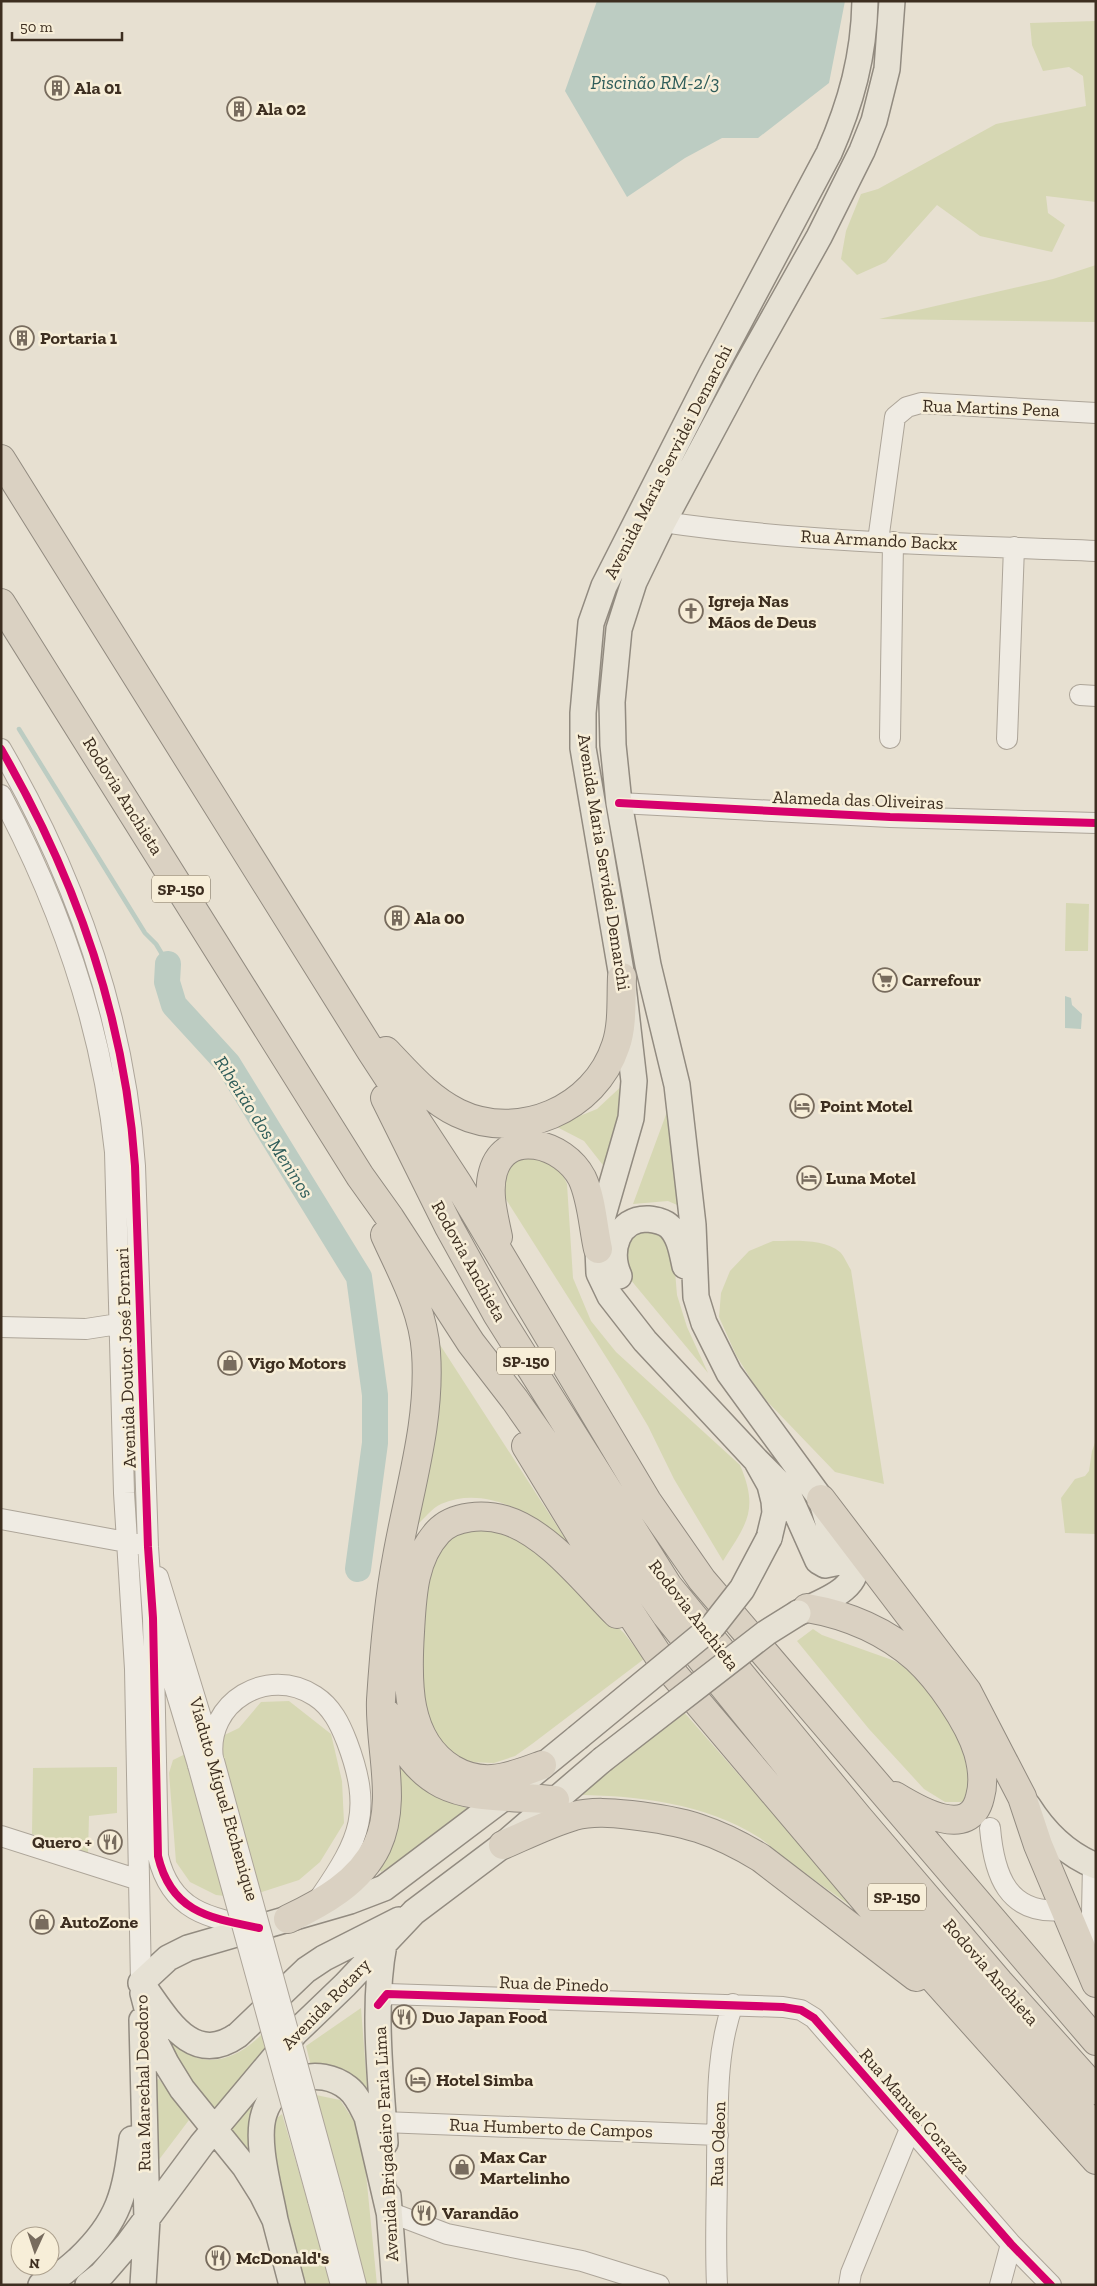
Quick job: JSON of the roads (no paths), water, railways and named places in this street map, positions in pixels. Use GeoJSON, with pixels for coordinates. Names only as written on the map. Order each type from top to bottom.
{"type":"FeatureCollection","features":[{"type":"Feature","properties":{"kind":"highway","name":"Rodovia Anchieta"},"geometry":{"type":"LineString","coordinates":[[1,459],[371,1051],[503,1256],[580,1389],[673,1541],[702,1580],[1096,2041]]}},
{"type":"Feature","properties":{"kind":"highway","name":"Rodovia Anchieta"},"geometry":{"type":"LineString","coordinates":[[1,603],[360,1176],[390,1218],[471,1343],[515,1400],[666,1614],[797,1777],[1010,2031],[1096,2128]]}},
{"type":"Feature","properties":{"kind":"highway"},"geometry":{"type":"LineString","coordinates":[[344,1007],[437,1100],[458,1113],[482,1121],[504,1124],[527,1123],[548,1116],[568,1106],[591,1087],[605,1069],[618,1038],[622,977]]}},
{"type":"Feature","properties":{"kind":"highway","name":"Rodovia Anchieta"},"geometry":{"type":"LineString","coordinates":[[371,1051],[386,1100],[408,1146],[497,1314],[668,1586],[858,1817],[999,1982],[1096,2090]]}},
{"type":"Feature","properties":{"kind":"highway"},"geometry":{"type":"LineString","coordinates":[[503,1256],[491,1200],[492,1173],[497,1163],[505,1154],[514,1148],[530,1145],[544,1145],[557,1151],[578,1173],[587,1194],[598,1249]]}},
{"type":"Feature","properties":{"kind":"highway"},"geometry":{"type":"LineString","coordinates":[[288,1919],[314,1906],[351,1880],[376,1848],[381,1835],[386,1796],[381,1703],[397,1558],[418,1461],[426,1389],[424,1329],[416,1302],[360,1176]]}},
{"type":"Feature","properties":{"kind":"highway","name":"Rodovia Anchieta"},"geometry":{"type":"LineString","coordinates":[[471,1343],[500,1404],[598,1564],[655,1651],[885,1924],[1096,2160]]}},
{"type":"Feature","properties":{"kind":"highway"},"geometry":{"type":"LineString","coordinates":[[825,1511],[968,1690],[1022,1797],[1064,1910],[1093,1978]]}},
{"type":"Feature","properties":{"kind":"highway"},"geometry":{"type":"LineString","coordinates":[[542,1765],[500,1778],[476,1778],[460,1773],[434,1754],[419,1728],[413,1713],[408,1667],[412,1598],[421,1558],[439,1530],[460,1520],[491,1517],[507,1520],[532,1532],[555,1551],[655,1651]]}},
{"type":"Feature","properties":{"kind":"highway"},"geometry":{"type":"LineString","coordinates":[[802,1611],[835,1614],[860,1622],[882,1634],[915,1658],[951,1702],[973,1739],[979,1754],[982,1772],[981,1797],[974,1812],[964,1818],[948,1819],[927,1814],[876,1783]]}},
{"type":"Feature","properties":{"kind":"highway"},"geometry":{"type":"LineString","coordinates":[[381,1703],[408,1757],[424,1774],[450,1788],[477,1796],[555,1800]]}},
{"type":"Feature","properties":{"kind":"highway"},"geometry":{"type":"LineString","coordinates":[[503,1845],[574,1816],[605,1812],[663,1819],[694,1826],[738,1845],[760,1858],[969,2017]]}},
{"type":"Feature","properties":{"kind":"main road","name":"Avenida Maria Servidei Demarchi"},"geometry":{"type":"LineString","coordinates":[[542,1765],[713,1626],[742,1589],[769,1538],[774,1519],[774,1501],[770,1485],[756,1460],[645,1341],[603,1284],[599,1273],[598,1249],[603,1214],[629,1124],[633,1099],[633,1062],[622,977],[583,748],[583,713],[591,623],[610,571],[829,153],[844,119],[857,75],[865,25],[865,1]]}},
{"type":"Feature","properties":{"kind":"main road","name":"Avenida Maria Servidei Demarchi"},"geometry":{"type":"LineString","coordinates":[[802,1611],[842,1590],[853,1579],[855,1563],[825,1511],[729,1373],[704,1323],[696,1297],[693,1225],[677,1085],[648,965],[619,803],[613,745],[612,702],[616,644],[622,616],[634,582],[663,522],[746,367],[819,237],[862,151],[884,85],[892,1]]}},
{"type":"Feature","properties":{"kind":"main road"},"geometry":{"type":"LineString","coordinates":[[645,1341],[642,1317],[620,1280],[614,1262],[617,1239],[627,1225],[645,1219],[659,1221],[669,1226],[678,1241],[696,1297]]}},
{"type":"Feature","properties":{"kind":"main road"},"geometry":{"type":"LineString","coordinates":[[756,1460],[782,1486],[789,1496],[820,1564],[830,1566],[834,1563],[835,1553],[825,1511]]}},
{"type":"Feature","properties":{"kind":"main road","name":"Avenida Rotary"},"geometry":{"type":"LineString","coordinates":[[88,2285],[102,2274],[128,2244],[215,2128],[295,2033],[414,1912],[503,1845],[602,1760],[766,1633],[802,1611]]}},
{"type":"Feature","properties":{"kind":"main road"},"geometry":{"type":"LineString","coordinates":[[141,1983],[168,1958],[188,1948],[350,1901],[384,1888],[506,1796],[542,1765]]}},
{"type":"Feature","properties":{"kind":"main road"},"geometry":{"type":"LineString","coordinates":[[1022,1797],[1037,1821],[1062,1847],[1089,1863]]}},
{"type":"Feature","properties":{"kind":"main road"},"geometry":{"type":"LineString","coordinates":[[141,1983],[180,2034],[189,2041],[202,2045],[216,2045],[229,2041],[238,2035],[306,1970],[324,1958],[414,1912]]}},
{"type":"Feature","properties":{"kind":"main road","name":"Avenida Brigadeiro Faria Lima"},"geometry":{"type":"LineString","coordinates":[[384,1944],[378,1973],[378,2004],[383,2122],[395,2285]]}},
{"type":"Feature","properties":{"kind":"main road"},"geometry":{"type":"LineString","coordinates":[[141,1983],[156,2043],[166,2063],[182,2089],[245,2166],[275,2220]]}},
{"type":"Feature","properties":{"kind":"main road","name":"Rua Marechal Deodoro"},"geometry":{"type":"LineString","coordinates":[[141,1983],[147,2220],[143,2285]]}},
{"type":"Feature","properties":{"kind":"main road"},"geometry":{"type":"LineString","coordinates":[[41,2285],[68,2269],[100,2239],[115,2216],[128,2172],[142,2059]]}},
{"type":"Feature","properties":{"kind":"main road"},"geometry":{"type":"LineString","coordinates":[[292,2285],[275,2220],[261,2134],[264,2114],[272,2099],[283,2087],[297,2078],[313,2076],[336,2081],[349,2089],[361,2104],[367,2117],[389,2212]]}},
{"type":"Feature","properties":{"kind":"street","name":"Rua Martins Pena"},"geometry":{"type":"LineString","coordinates":[[890,738],[886,541],[895,417],[907,407],[921,403],[1096,412]]}},
{"type":"Feature","properties":{"kind":"street","name":"Rua Armando Backx"},"geometry":{"type":"LineString","coordinates":[[663,522],[717,530],[886,541],[1096,551]]}},
{"type":"Feature","properties":{"kind":"street"},"geometry":{"type":"LineString","coordinates":[[1007,739],[1014,547]]}},
{"type":"Feature","properties":{"kind":"street","name":"Avenida Doutor José Fornari"},"geometry":{"type":"LineString","coordinates":[[1,749],[54,847],[97,959],[131,1122],[148,1547],[153,1618],[157,1840],[161,1871],[173,1891],[195,1911],[224,1921],[258,1928]]}},
{"type":"Feature","properties":{"kind":"street","name":"Avenida Doutor José Fornari"},"geometry":{"type":"LineString","coordinates":[[1,795],[28,846],[67,939],[102,1064],[111,1115],[115,1152],[126,1542],[135,1669],[139,1880]]}},
{"type":"Feature","properties":{"kind":"street","name":"Alameda das Oliveiras"},"geometry":{"type":"LineString","coordinates":[[619,803],[890,817],[1096,823]]}},
{"type":"Feature","properties":{"kind":"street"},"geometry":{"type":"LineString","coordinates":[[1,1327],[86,1328],[119,1325],[140,1319]]}},
{"type":"Feature","properties":{"kind":"street"},"geometry":{"type":"LineString","coordinates":[[1,1518],[148,1547]]}},
{"type":"Feature","properties":{"kind":"street","name":"Avenida Doutor José Fornari"},"geometry":{"type":"LineString","coordinates":[[126,1542],[153,1618]]}},
{"type":"Feature","properties":{"kind":"street","name":"Viaduto Miguel Etchenique"},"geometry":{"type":"LineString","coordinates":[[148,1547],[209,1762],[325,2197],[356,2285]]}},
{"type":"Feature","properties":{"kind":"street","name":"Viaduto Miguel Etchenique"},"geometry":{"type":"LineString","coordinates":[[153,1618],[209,1762]]}},
{"type":"Feature","properties":{"kind":"street"},"geometry":{"type":"LineString","coordinates":[[209,1762],[213,1733],[220,1716],[232,1701],[248,1692],[277,1686],[296,1688],[315,1695],[335,1716],[353,1758],[360,1792],[361,1811],[355,1840],[340,1868],[314,1906]]}},
{"type":"Feature","properties":{"kind":"street"},"geometry":{"type":"LineString","coordinates":[[990,1828],[995,1867],[1010,1892],[1018,1899],[1035,1908],[1064,1910]]}},
{"type":"Feature","properties":{"kind":"street"},"geometry":{"type":"LineString","coordinates":[[1,1836],[139,1880]]}},
{"type":"Feature","properties":{"kind":"street"},"geometry":{"type":"LineString","coordinates":[[1089,1863],[1093,1978]]}},
{"type":"Feature","properties":{"kind":"street","name":"Rua Marechal Deodoro"},"geometry":{"type":"LineString","coordinates":[[139,1880],[141,1983]]}},
{"type":"Feature","properties":{"kind":"street","name":"Rua de Pinedo"},"geometry":{"type":"LineString","coordinates":[[378,2004],[388,1994],[733,2004]]}},
{"type":"Feature","properties":{"kind":"street","name":"Rua Manuel Corazza"},"geometry":{"type":"LineString","coordinates":[[733,2004],[783,2007],[800,2010],[814,2018],[1011,2244],[1051,2285]]}},
{"type":"Feature","properties":{"kind":"street","name":"Rua Odeon"},"geometry":{"type":"LineString","coordinates":[[717,2285],[718,2135],[721,2053],[725,2027],[733,2004]]}},
{"type":"Feature","properties":{"kind":"street","name":"Rua Humberto de Campos"},"geometry":{"type":"LineString","coordinates":[[383,2122],[718,2135]]}},
{"type":"Feature","properties":{"kind":"street"},"geometry":{"type":"LineString","coordinates":[[849,2285],[851,2273],[910,2128]]}},
{"type":"Feature","properties":{"kind":"street","name":"Viaduto Miguel Etchenique"},"geometry":{"type":"LineString","coordinates":[[325,2197],[341,2285]]}},
{"type":"Feature","properties":{"kind":"street"},"geometry":{"type":"LineString","coordinates":[[389,2212],[447,2234],[582,2261],[659,2285]]}},
{"type":"Feature","properties":{"kind":"street"},"geometry":{"type":"LineString","coordinates":[[1000,2285],[1011,2244]]}},
{"type":"Feature","properties":{"kind":"water","name":"Piscinão RM-2/3"},"geometry":{"type":"Polygon","coordinates":[[[597,1],[845,1],[829,83],[758,138],[722,138],[685,158],[627,197],[565,91],[597,1]]]}},
{"type":"Feature","properties":{"kind":"water"},"geometry":{"type":"Polygon","coordinates":[[[1065,996],[1071,998],[1072,1005],[1082,1014],[1081,1029],[1065,1028],[1065,996]]]}},
{"type":"Feature","properties":{"kind":"waterway","name":"Ribeirão dos Meninos"},"geometry":{"type":"LineString","coordinates":[[19,729],[145,933],[156,944],[168,964]]}},
{"type":"Feature","properties":{"kind":"waterway","name":"Ribeirão dos Meninos"},"geometry":{"type":"LineString","coordinates":[[168,964],[167,982],[174,1005],[228,1064],[359,1277],[375,1395],[375,1443],[358,1569]]}},
{"type":"Feature","properties":{"kind":"place","name":"Ala 01"},"geometry":{"type":"Point","coordinates":[57,88]}},
{"type":"Feature","properties":{"kind":"place","name":"Ala 02"},"geometry":{"type":"Point","coordinates":[239,109]}},
{"type":"Feature","properties":{"kind":"place","name":"Portaria 1"},"geometry":{"type":"Point","coordinates":[22,338]}},
{"type":"Feature","properties":{"kind":"place","name":"Igreja Nas Mãos de Deus"},"geometry":{"type":"Point","coordinates":[691,611]}},
{"type":"Feature","properties":{"kind":"place","name":"Ala 00"},"geometry":{"type":"Point","coordinates":[397,918]}},
{"type":"Feature","properties":{"kind":"place","name":"Carrefour"},"geometry":{"type":"Point","coordinates":[885,980]}},
{"type":"Feature","properties":{"kind":"place","name":"Point Motel"},"geometry":{"type":"Point","coordinates":[802,1106]}},
{"type":"Feature","properties":{"kind":"place","name":"Luna Motel"},"geometry":{"type":"Point","coordinates":[809,1178]}},
{"type":"Feature","properties":{"kind":"place","name":"Vigo Motors"},"geometry":{"type":"Point","coordinates":[230,1363]}},
{"type":"Feature","properties":{"kind":"place","name":"Quero +"},"geometry":{"type":"Point","coordinates":[110,1842]}},
{"type":"Feature","properties":{"kind":"place","name":"AutoZone"},"geometry":{"type":"Point","coordinates":[42,1922]}},
{"type":"Feature","properties":{"kind":"place","name":"Duo Japan Food"},"geometry":{"type":"Point","coordinates":[404,2017]}},
{"type":"Feature","properties":{"kind":"place","name":"Hotel Simba"},"geometry":{"type":"Point","coordinates":[418,2080]}},
{"type":"Feature","properties":{"kind":"place","name":"Max Car Martelinho"},"geometry":{"type":"Point","coordinates":[462,2167]}},
{"type":"Feature","properties":{"kind":"place","name":"Varandão"},"geometry":{"type":"Point","coordinates":[424,2213]}},
{"type":"Feature","properties":{"kind":"place","name":"McDonald's"},"geometry":{"type":"Point","coordinates":[218,2258]}}]}
